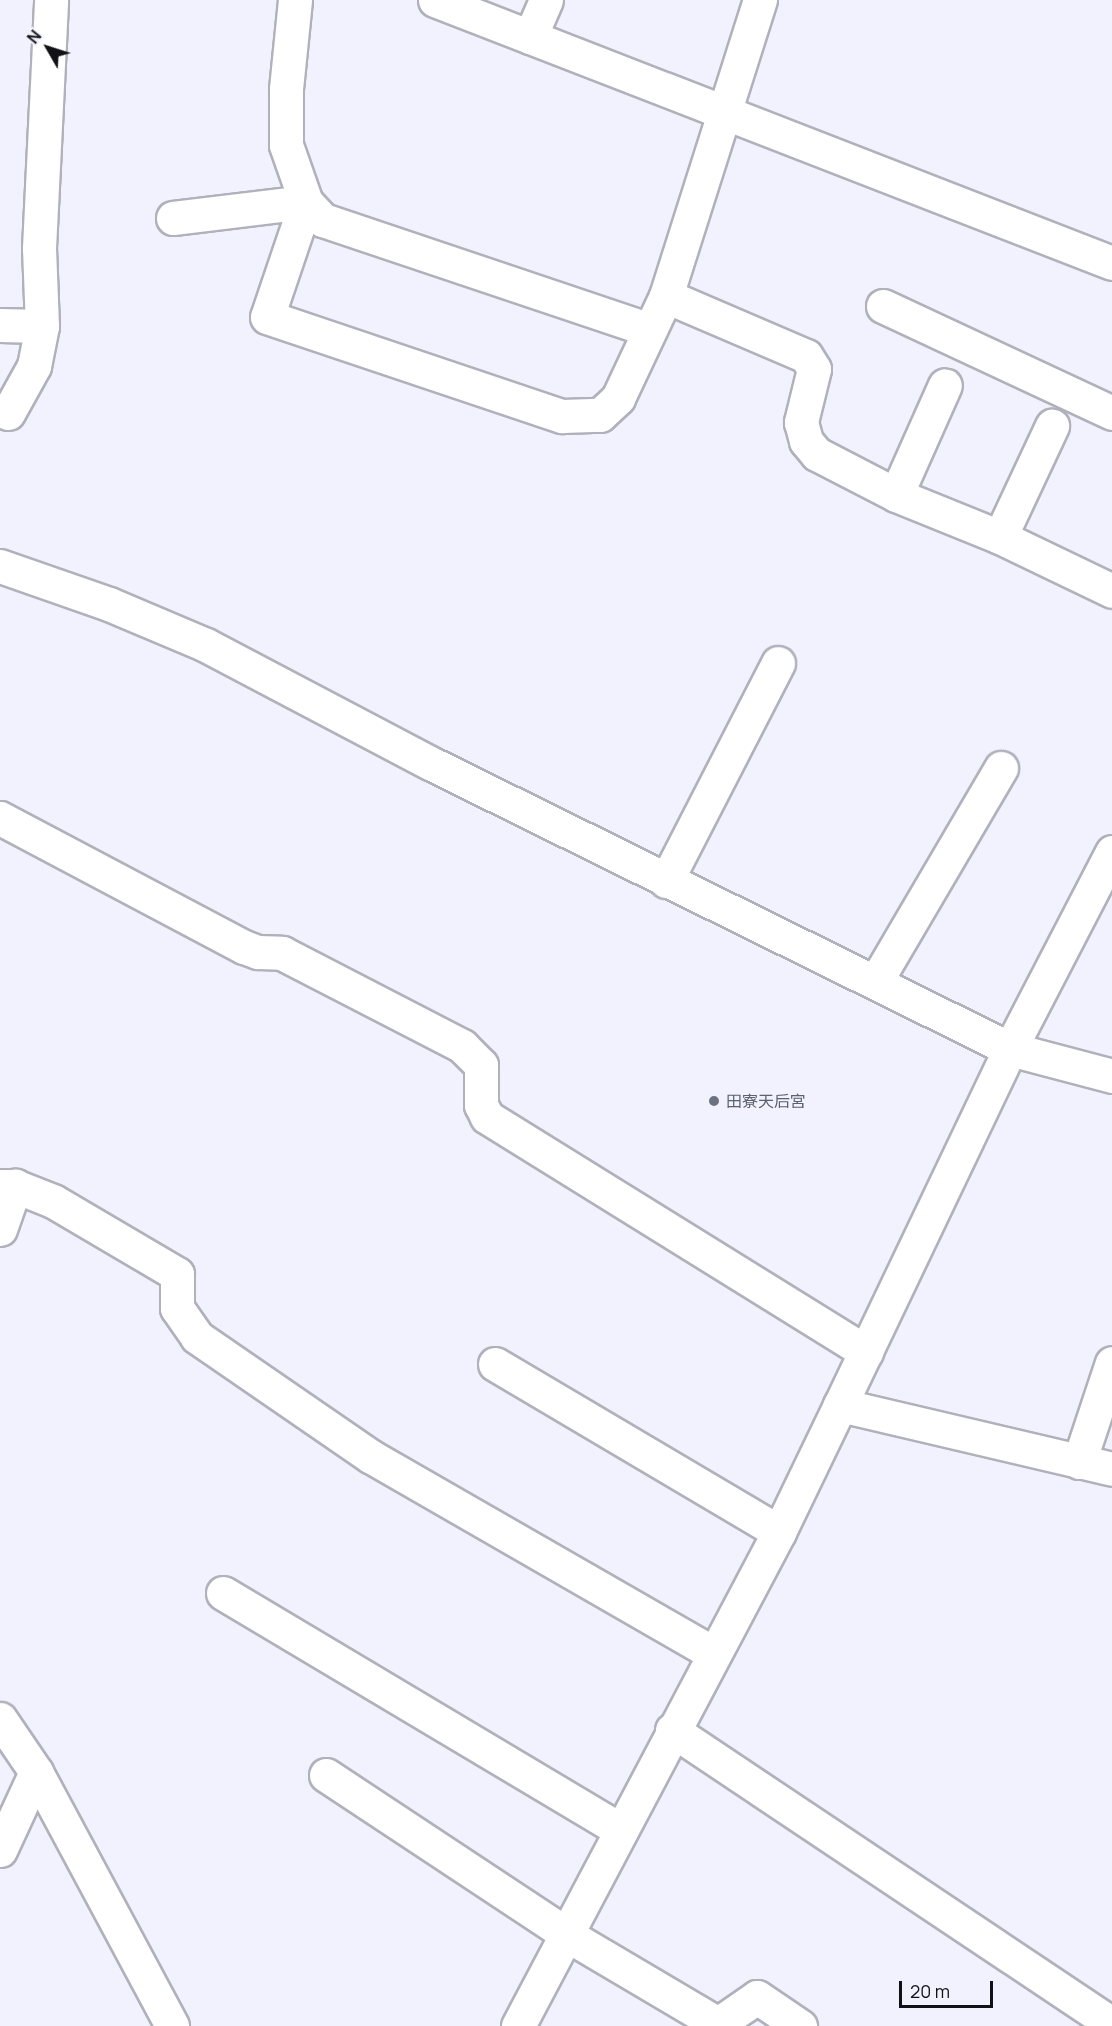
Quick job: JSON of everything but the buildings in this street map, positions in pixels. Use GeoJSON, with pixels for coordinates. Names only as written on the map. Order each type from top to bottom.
{"type":"FeatureCollection","features":[{"type":"Feature","properties":{"kind":"street"},"geometry":{"type":"LineString","coordinates":[[8,412],[34,366],[42,326],[39,248],[51,0]]}},
{"type":"Feature","properties":{"kind":"street"},"geometry":{"type":"LineString","coordinates":[[295,0],[286,89],[286,145],[306,202],[323,220],[649,330]]}},
{"type":"Feature","properties":{"kind":"street"},"geometry":{"type":"LineString","coordinates":[[435,0],[722,115],[1112,263]]}},
{"type":"Feature","properties":{"kind":"street"},"geometry":{"type":"LineString","coordinates":[[530,37],[546,0]]}},
{"type":"Feature","properties":{"kind":"street"},"geometry":{"type":"LineString","coordinates":[[306,202],[267,317],[562,416],[600,415],[618,398],[666,296],[760,0]]}},
{"type":"Feature","properties":{"kind":"street"},"geometry":{"type":"LineString","coordinates":[[173,218],[306,202]]}},
{"type":"Feature","properties":{"kind":"street"},"geometry":{"type":"LineString","coordinates":[[666,296],[806,356],[814,369],[801,422],[806,441],[817,454],[896,495],[1000,537],[1112,591]]}},
{"type":"Feature","properties":{"kind":"street"},"geometry":{"type":"LineString","coordinates":[[883,306],[1112,413]]}},
{"type":"Feature","properties":{"kind":"street"},"geometry":{"type":"LineString","coordinates":[[0,325],[42,326]]}},
{"type":"Feature","properties":{"kind":"street"},"geometry":{"type":"LineString","coordinates":[[896,495],[945,385]]}},
{"type":"Feature","properties":{"kind":"street"},"geometry":{"type":"LineString","coordinates":[[1000,537],[1052,426]]}},
{"type":"Feature","properties":{"kind":"street"},"geometry":{"type":"LineString","coordinates":[[0,566],[109,604],[207,645],[666,882],[876,981],[1010,1049],[1112,1076]]}},
{"type":"Feature","properties":{"kind":"street"},"geometry":{"type":"LineString","coordinates":[[666,882],[778,663]]}},
{"type":"Feature","properties":{"kind":"street"},"geometry":{"type":"LineString","coordinates":[[876,981],[1001,768]]}},
{"type":"Feature","properties":{"kind":"street"},"geometry":{"type":"LineString","coordinates":[[0,818],[244,947],[258,952],[282,952],[462,1046],[481,1065],[481,1105],[487,1117],[866,1352]]}},
{"type":"Feature","properties":{"kind":"street"},"geometry":{"type":"LineString","coordinates":[[518,2026],[569,1936],[672,1730],[779,1532],[1010,1049],[1112,852]]}},
{"type":"Feature","properties":{"kind":"street"},"geometry":{"type":"LineString","coordinates":[[0,1229],[7,1186],[53,1201],[177,1274],[177,1308],[197,1337],[370,1456],[713,1653]]}},
{"type":"Feature","properties":{"kind":"street"},"geometry":{"type":"LineString","coordinates":[[1079,1462],[1112,1363]]}},
{"type":"Feature","properties":{"kind":"street"},"geometry":{"type":"LineString","coordinates":[[495,1364],[779,1532]]}},
{"type":"Feature","properties":{"kind":"street"},"geometry":{"type":"LineString","coordinates":[[840,1405],[1112,1469]]}},
{"type":"Feature","properties":{"kind":"street"},"geometry":{"type":"LineString","coordinates":[[223,1593],[621,1830]]}},
{"type":"Feature","properties":{"kind":"street"},"geometry":{"type":"LineString","coordinates":[[0,1719],[36,1772],[172,2026]]}},
{"type":"Feature","properties":{"kind":"street"},"geometry":{"type":"LineString","coordinates":[[672,1730],[1112,2024]]}},
{"type":"Feature","properties":{"kind":"street"},"geometry":{"type":"LineString","coordinates":[[0,1850],[36,1772]]}},
{"type":"Feature","properties":{"kind":"street"},"geometry":{"type":"LineString","coordinates":[[326,1775],[569,1936],[717,2024],[757,1997],[800,2026]]}},
{"type":"Feature","properties":{"kind":"place","name":"田寮天后宮"},"geometry":{"type":"Point","coordinates":[714,1101]}}]}
